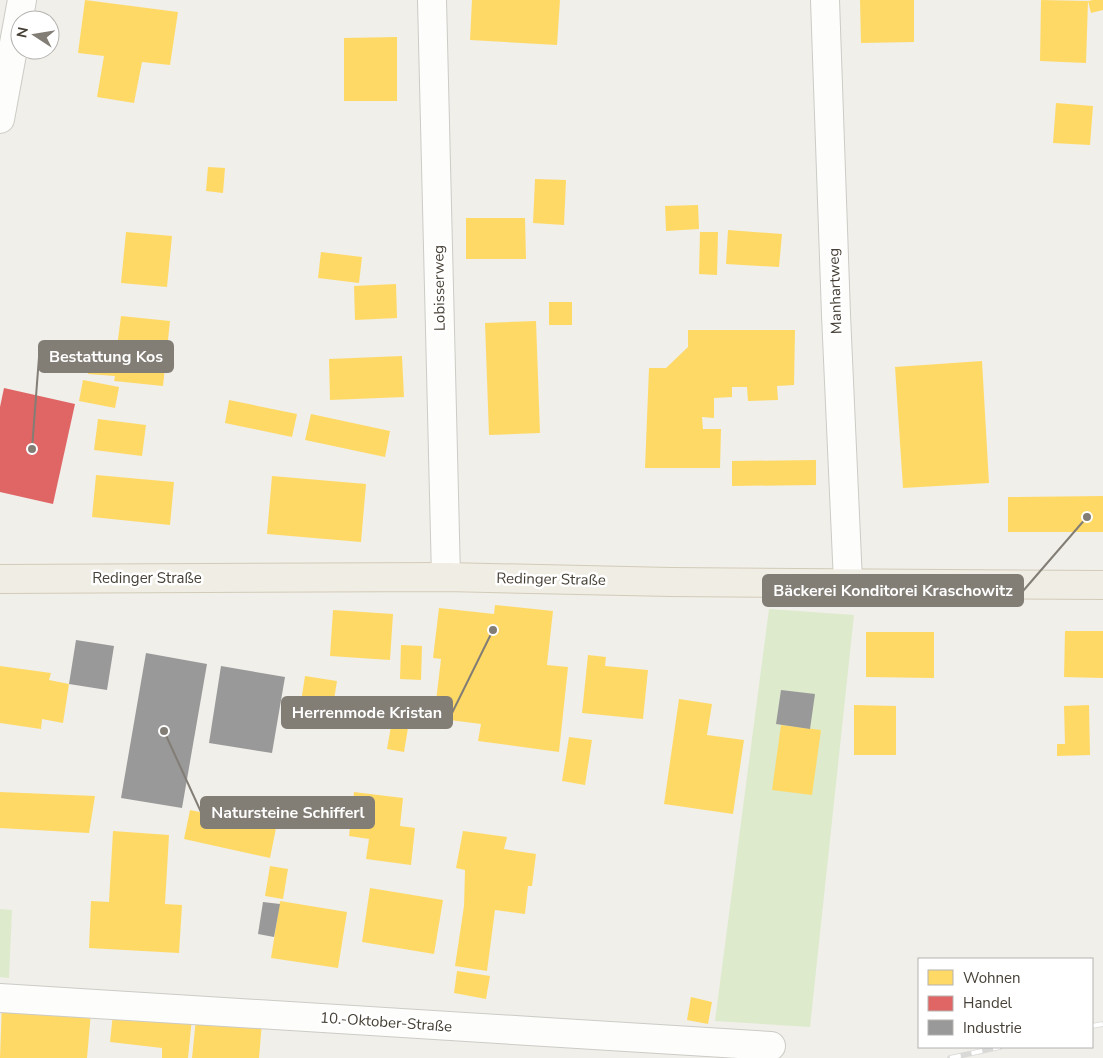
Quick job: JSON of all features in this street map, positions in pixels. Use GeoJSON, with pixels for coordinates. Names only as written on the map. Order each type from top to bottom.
{"type":"FeatureCollection","features":[{"type":"Feature","properties":{"kind":"main road","name":"Redinger Straße"},"geometry":{"type":"LineString","coordinates":[[0,579],[446,577],[1103,585]]}},
{"type":"Feature","properties":{"kind":"street"},"geometry":{"type":"LineString","coordinates":[[0,119],[22,0]]}},
{"type":"Feature","properties":{"kind":"street","name":"Lobisserweg"},"geometry":{"type":"LineString","coordinates":[[432,0],[446,577]]}},
{"type":"Feature","properties":{"kind":"street","name":"Manhartweg"},"geometry":{"type":"LineString","coordinates":[[825,0],[848,582]]}},
{"type":"Feature","properties":{"kind":"street","name":"10.-Oktober-Straße"},"geometry":{"type":"LineString","coordinates":[[0,998],[771,1046]]}},
{"type":"Feature","properties":{"kind":"green space"},"geometry":{"type":"Polygon","coordinates":[[[769,609],[854,615],[810,1027],[715,1021],[769,609]]]}},
{"type":"Feature","properties":{"kind":"green space"},"geometry":{"type":"Polygon","coordinates":[[[0,909],[12,910],[9,978],[0,977],[0,909]]]}},
{"type":"Feature","properties":{"kind":"building: Wohnen"},"geometry":{"type":"Polygon","coordinates":[[[85,0],[178,12],[170,65],[142,62],[134,103],[97,97],[104,56],[78,53],[85,0]]]}},
{"type":"Feature","properties":{"kind":"building: Wohnen"},"geometry":{"type":"Polygon","coordinates":[[[472,0],[560,0],[557,45],[470,40],[472,0]]]}},
{"type":"Feature","properties":{"kind":"building: Wohnen"},"geometry":{"type":"Polygon","coordinates":[[[860,0],[914,0],[914,42],[861,43],[860,0]]]}},
{"type":"Feature","properties":{"kind":"building: Wohnen"},"geometry":{"type":"Polygon","coordinates":[[[1041,0],[1088,1],[1086,63],[1040,61],[1041,0]]]}},
{"type":"Feature","properties":{"kind":"building: Wohnen"},"geometry":{"type":"Polygon","coordinates":[[[1103,0],[1103,10],[1091,13],[1088,1],[1103,0]]]}},
{"type":"Feature","properties":{"kind":"building: Wohnen"},"geometry":{"type":"Polygon","coordinates":[[[397,37],[397,101],[344,101],[344,38],[397,37]]]}},
{"type":"Feature","properties":{"kind":"building: Wohnen"},"geometry":{"type":"Polygon","coordinates":[[[1056,103],[1093,106],[1090,145],[1053,143],[1056,103]]]}},
{"type":"Feature","properties":{"kind":"building: Wohnen"},"geometry":{"type":"Polygon","coordinates":[[[208,167],[225,168],[223,193],[206,191],[208,167]]]}},
{"type":"Feature","properties":{"kind":"building: Wohnen"},"geometry":{"type":"Polygon","coordinates":[[[535,179],[566,180],[564,225],[533,223],[535,179]]]}},
{"type":"Feature","properties":{"kind":"building: Wohnen"},"geometry":{"type":"Polygon","coordinates":[[[698,205],[699,229],[666,231],[665,206],[698,205]]]}},
{"type":"Feature","properties":{"kind":"building: Wohnen"},"geometry":{"type":"Polygon","coordinates":[[[466,218],[525,218],[526,259],[466,259],[466,218]]]}},
{"type":"Feature","properties":{"kind":"building: Wohnen"},"geometry":{"type":"Polygon","coordinates":[[[728,230],[782,234],[779,267],[726,264],[728,230]]]}},
{"type":"Feature","properties":{"kind":"building: Wohnen"},"geometry":{"type":"Polygon","coordinates":[[[126,232],[172,236],[167,287],[121,283],[126,232]]]}},
{"type":"Feature","properties":{"kind":"building: Wohnen"},"geometry":{"type":"Polygon","coordinates":[[[700,232],[718,232],[717,275],[699,274],[700,232]]]}},
{"type":"Feature","properties":{"kind":"building: Wohnen"},"geometry":{"type":"Polygon","coordinates":[[[321,252],[362,257],[359,283],[318,278],[321,252]]]}},
{"type":"Feature","properties":{"kind":"building: Wohnen"},"geometry":{"type":"Polygon","coordinates":[[[396,284],[397,318],[355,320],[354,286],[396,284]]]}},
{"type":"Feature","properties":{"kind":"building: Wohnen"},"geometry":{"type":"Polygon","coordinates":[[[549,302],[572,302],[572,325],[549,325],[549,302]]]}},
{"type":"Feature","properties":{"kind":"building: Wohnen"},"geometry":{"type":"Polygon","coordinates":[[[121,316],[170,321],[163,386],[114,381],[115,376],[88,374],[90,345],[117,347],[121,316]]]}},
{"type":"Feature","properties":{"kind":"building: Wohnen"},"geometry":{"type":"Polygon","coordinates":[[[536,321],[540,433],[489,435],[485,323],[536,321]]]}},
{"type":"Feature","properties":{"kind":"building: Wohnen"},"geometry":{"type":"Polygon","coordinates":[[[688,330],[795,330],[794,385],[777,386],[778,400],[748,401],[747,387],[732,387],[732,397],[714,398],[714,418],[702,417],[703,429],[721,429],[720,468],[645,468],[649,368],[666,368],[688,347],[688,330]]]}},
{"type":"Feature","properties":{"kind":"building: Wohnen"},"geometry":{"type":"Polygon","coordinates":[[[402,356],[404,397],[330,400],[329,359],[402,356]]]}},
{"type":"Feature","properties":{"kind":"building: Wohnen"},"geometry":{"type":"Polygon","coordinates":[[[982,361],[989,483],[903,488],[895,367],[982,361]]]}},
{"type":"Feature","properties":{"kind":"building: Wohnen"},"geometry":{"type":"Polygon","coordinates":[[[83,380],[119,387],[115,408],[79,401],[83,380]]]}},
{"type":"Feature","properties":{"kind":"building: Wohnen"},"geometry":{"type":"Polygon","coordinates":[[[229,400],[297,414],[292,437],[225,423],[229,400]]]}},
{"type":"Feature","properties":{"kind":"building: Wohnen"},"geometry":{"type":"Polygon","coordinates":[[[311,414],[390,431],[385,457],[305,440],[311,414]]]}},
{"type":"Feature","properties":{"kind":"building: Wohnen"},"geometry":{"type":"Polygon","coordinates":[[[98,419],[146,425],[142,456],[94,450],[98,419]]]}},
{"type":"Feature","properties":{"kind":"building: Wohnen"},"geometry":{"type":"Polygon","coordinates":[[[816,460],[816,485],[732,486],[732,461],[816,460]]]}},
{"type":"Feature","properties":{"kind":"building: Wohnen"},"geometry":{"type":"Polygon","coordinates":[[[96,475],[174,482],[170,525],[92,517],[96,475]]]}},
{"type":"Feature","properties":{"kind":"building: Wohnen"},"geometry":{"type":"Polygon","coordinates":[[[272,476],[366,484],[361,542],[267,534],[272,476]]]}},
{"type":"Feature","properties":{"kind":"building: Wohnen"},"geometry":{"type":"Polygon","coordinates":[[[1103,496],[1103,532],[1008,532],[1008,497],[1103,496]]]}},
{"type":"Feature","properties":{"kind":"building: Wohnen"},"geometry":{"type":"Polygon","coordinates":[[[495,605],[553,611],[547,665],[568,667],[559,752],[478,741],[481,724],[434,718],[441,659],[433,658],[439,608],[494,614],[495,605]]]}},
{"type":"Feature","properties":{"kind":"building: Wohnen"},"geometry":{"type":"Polygon","coordinates":[[[333,610],[393,614],[390,660],[330,656],[333,610]]]}},
{"type":"Feature","properties":{"kind":"building: Wohnen"},"geometry":{"type":"Polygon","coordinates":[[[1065,631],[1103,631],[1103,678],[1064,677],[1065,631]]]}},
{"type":"Feature","properties":{"kind":"building: Wohnen"},"geometry":{"type":"Polygon","coordinates":[[[866,632],[934,632],[934,678],[866,677],[866,632]]]}},
{"type":"Feature","properties":{"kind":"building: Wohnen"},"geometry":{"type":"Polygon","coordinates":[[[401,645],[422,646],[421,680],[400,679],[401,645]]]}},
{"type":"Feature","properties":{"kind":"building: Wohnen"},"geometry":{"type":"Polygon","coordinates":[[[588,655],[606,657],[605,666],[648,670],[643,719],[582,713],[588,655]]]}},
{"type":"Feature","properties":{"kind":"building: Wohnen"},"geometry":{"type":"Polygon","coordinates":[[[0,666],[51,673],[49,680],[69,684],[63,723],[42,719],[41,729],[0,723],[0,666]]]}},
{"type":"Feature","properties":{"kind":"building: Wohnen"},"geometry":{"type":"Polygon","coordinates":[[[305,676],[337,681],[333,706],[301,702],[305,676]]]}},
{"type":"Feature","properties":{"kind":"building: Wohnen"},"geometry":{"type":"Polygon","coordinates":[[[679,699],[712,704],[707,735],[744,740],[733,814],[664,804],[679,699]]]}},
{"type":"Feature","properties":{"kind":"building: Wohnen"},"geometry":{"type":"Polygon","coordinates":[[[854,705],[896,706],[896,755],[854,755],[854,705]]]}},
{"type":"Feature","properties":{"kind":"building: Wohnen"},"geometry":{"type":"Polygon","coordinates":[[[1089,705],[1090,755],[1057,756],[1057,744],[1065,744],[1064,706],[1089,705]]]}},
{"type":"Feature","properties":{"kind":"building: Wohnen"},"geometry":{"type":"Polygon","coordinates":[[[781,725],[821,730],[812,795],[772,790],[781,725]]]}},
{"type":"Feature","properties":{"kind":"building: Wohnen"},"geometry":{"type":"Polygon","coordinates":[[[391,726],[408,728],[404,752],[387,749],[391,726]]]}},
{"type":"Feature","properties":{"kind":"building: Wohnen"},"geometry":{"type":"Polygon","coordinates":[[[569,737],[592,740],[585,785],[562,781],[569,737]]]}},
{"type":"Feature","properties":{"kind":"building: Wohnen"},"geometry":{"type":"Polygon","coordinates":[[[0,792],[95,796],[89,833],[0,828],[0,792]]]}},
{"type":"Feature","properties":{"kind":"building: Wohnen"},"geometry":{"type":"Polygon","coordinates":[[[354,792],[403,798],[400,826],[415,828],[411,865],[366,859],[369,839],[349,836],[354,792]]]}},
{"type":"Feature","properties":{"kind":"building: Wohnen"},"geometry":{"type":"Polygon","coordinates":[[[190,810],[276,828],[270,858],[184,839],[190,810]]]}},
{"type":"Feature","properties":{"kind":"building: Wohnen"},"geometry":{"type":"Polygon","coordinates":[[[113,831],[169,835],[165,904],[182,905],[179,953],[89,948],[91,901],[109,902],[113,831]]]}},
{"type":"Feature","properties":{"kind":"building: Wohnen"},"geometry":{"type":"Polygon","coordinates":[[[463,831],[507,837],[504,849],[536,854],[532,886],[528,886],[525,914],[495,910],[487,971],[455,966],[464,906],[465,870],[456,868],[463,831]]]}},
{"type":"Feature","properties":{"kind":"building: Wohnen"},"geometry":{"type":"Polygon","coordinates":[[[270,866],[288,869],[283,899],[265,896],[270,866]]]}},
{"type":"Feature","properties":{"kind":"building: Wohnen"},"geometry":{"type":"Polygon","coordinates":[[[370,888],[443,900],[434,954],[362,942],[370,888]]]}},
{"type":"Feature","properties":{"kind":"building: Wohnen"},"geometry":{"type":"Polygon","coordinates":[[[280,901],[347,912],[338,968],[271,958],[280,901]]]}},
{"type":"Feature","properties":{"kind":"building: Wohnen"},"geometry":{"type":"Polygon","coordinates":[[[457,971],[490,976],[486,999],[454,993],[457,971]]]}},
{"type":"Feature","properties":{"kind":"building: Wohnen"},"geometry":{"type":"Polygon","coordinates":[[[691,997],[712,1002],[708,1024],[687,1020],[691,997]]]}},
{"type":"Feature","properties":{"kind":"building: Wohnen"},"geometry":{"type":"Polygon","coordinates":[[[2,1004],[91,1012],[87,1058],[0,1058],[2,1004]]]}},
{"type":"Feature","properties":{"kind":"building: Wohnen"},"geometry":{"type":"Polygon","coordinates":[[[113,1014],[192,1018],[188,1058],[162,1058],[162,1048],[110,1042],[113,1014]]]}},
{"type":"Feature","properties":{"kind":"building: Wohnen"},"geometry":{"type":"Polygon","coordinates":[[[196,1018],[262,1022],[259,1058],[192,1058],[196,1018]]]}},
{"type":"Feature","properties":{"kind":"building: Handel"},"geometry":{"type":"Polygon","coordinates":[[[4,388],[75,404],[53,504],[0,492],[0,407],[4,388]]]}},
{"type":"Feature","properties":{"kind":"building: Industrie"},"geometry":{"type":"Polygon","coordinates":[[[76,640],[114,646],[107,690],[69,684],[76,640]]]}},
{"type":"Feature","properties":{"kind":"building: Industrie"},"geometry":{"type":"Polygon","coordinates":[[[146,653],[207,664],[182,808],[121,798],[146,653]]]}},
{"type":"Feature","properties":{"kind":"building: Industrie"},"geometry":{"type":"Polygon","coordinates":[[[221,666],[285,677],[272,753],[209,743],[221,666]]]}},
{"type":"Feature","properties":{"kind":"building: Industrie"},"geometry":{"type":"Polygon","coordinates":[[[781,690],[815,694],[810,729],[776,724],[781,690]]]}},
{"type":"Feature","properties":{"kind":"building: Industrie"},"geometry":{"type":"Polygon","coordinates":[[[263,902],[280,904],[274,937],[258,934],[263,902]]]}},
{"type":"Feature","properties":{"kind":"railway"},"geometry":{"type":"LineString","coordinates":[[1093,1026],[1103,1024]]}},
{"type":"Feature","properties":{"kind":"railway"},"geometry":{"type":"LineString","coordinates":[[950,1058],[995,1048]]}},
{"type":"Feature","properties":{"kind":"place","name":"Bestattung Kos"},"geometry":{"type":"Point","coordinates":[32,449]}},
{"type":"Feature","properties":{"kind":"place","name":"Bäckerei Konditorei Kraschowitz"},"geometry":{"type":"Point","coordinates":[1087,517]}},
{"type":"Feature","properties":{"kind":"place","name":"Herrenmode Kristan"},"geometry":{"type":"Point","coordinates":[493,630]}},
{"type":"Feature","properties":{"kind":"place","name":"Natursteine Schifferl"},"geometry":{"type":"Point","coordinates":[164,731]}}]}
